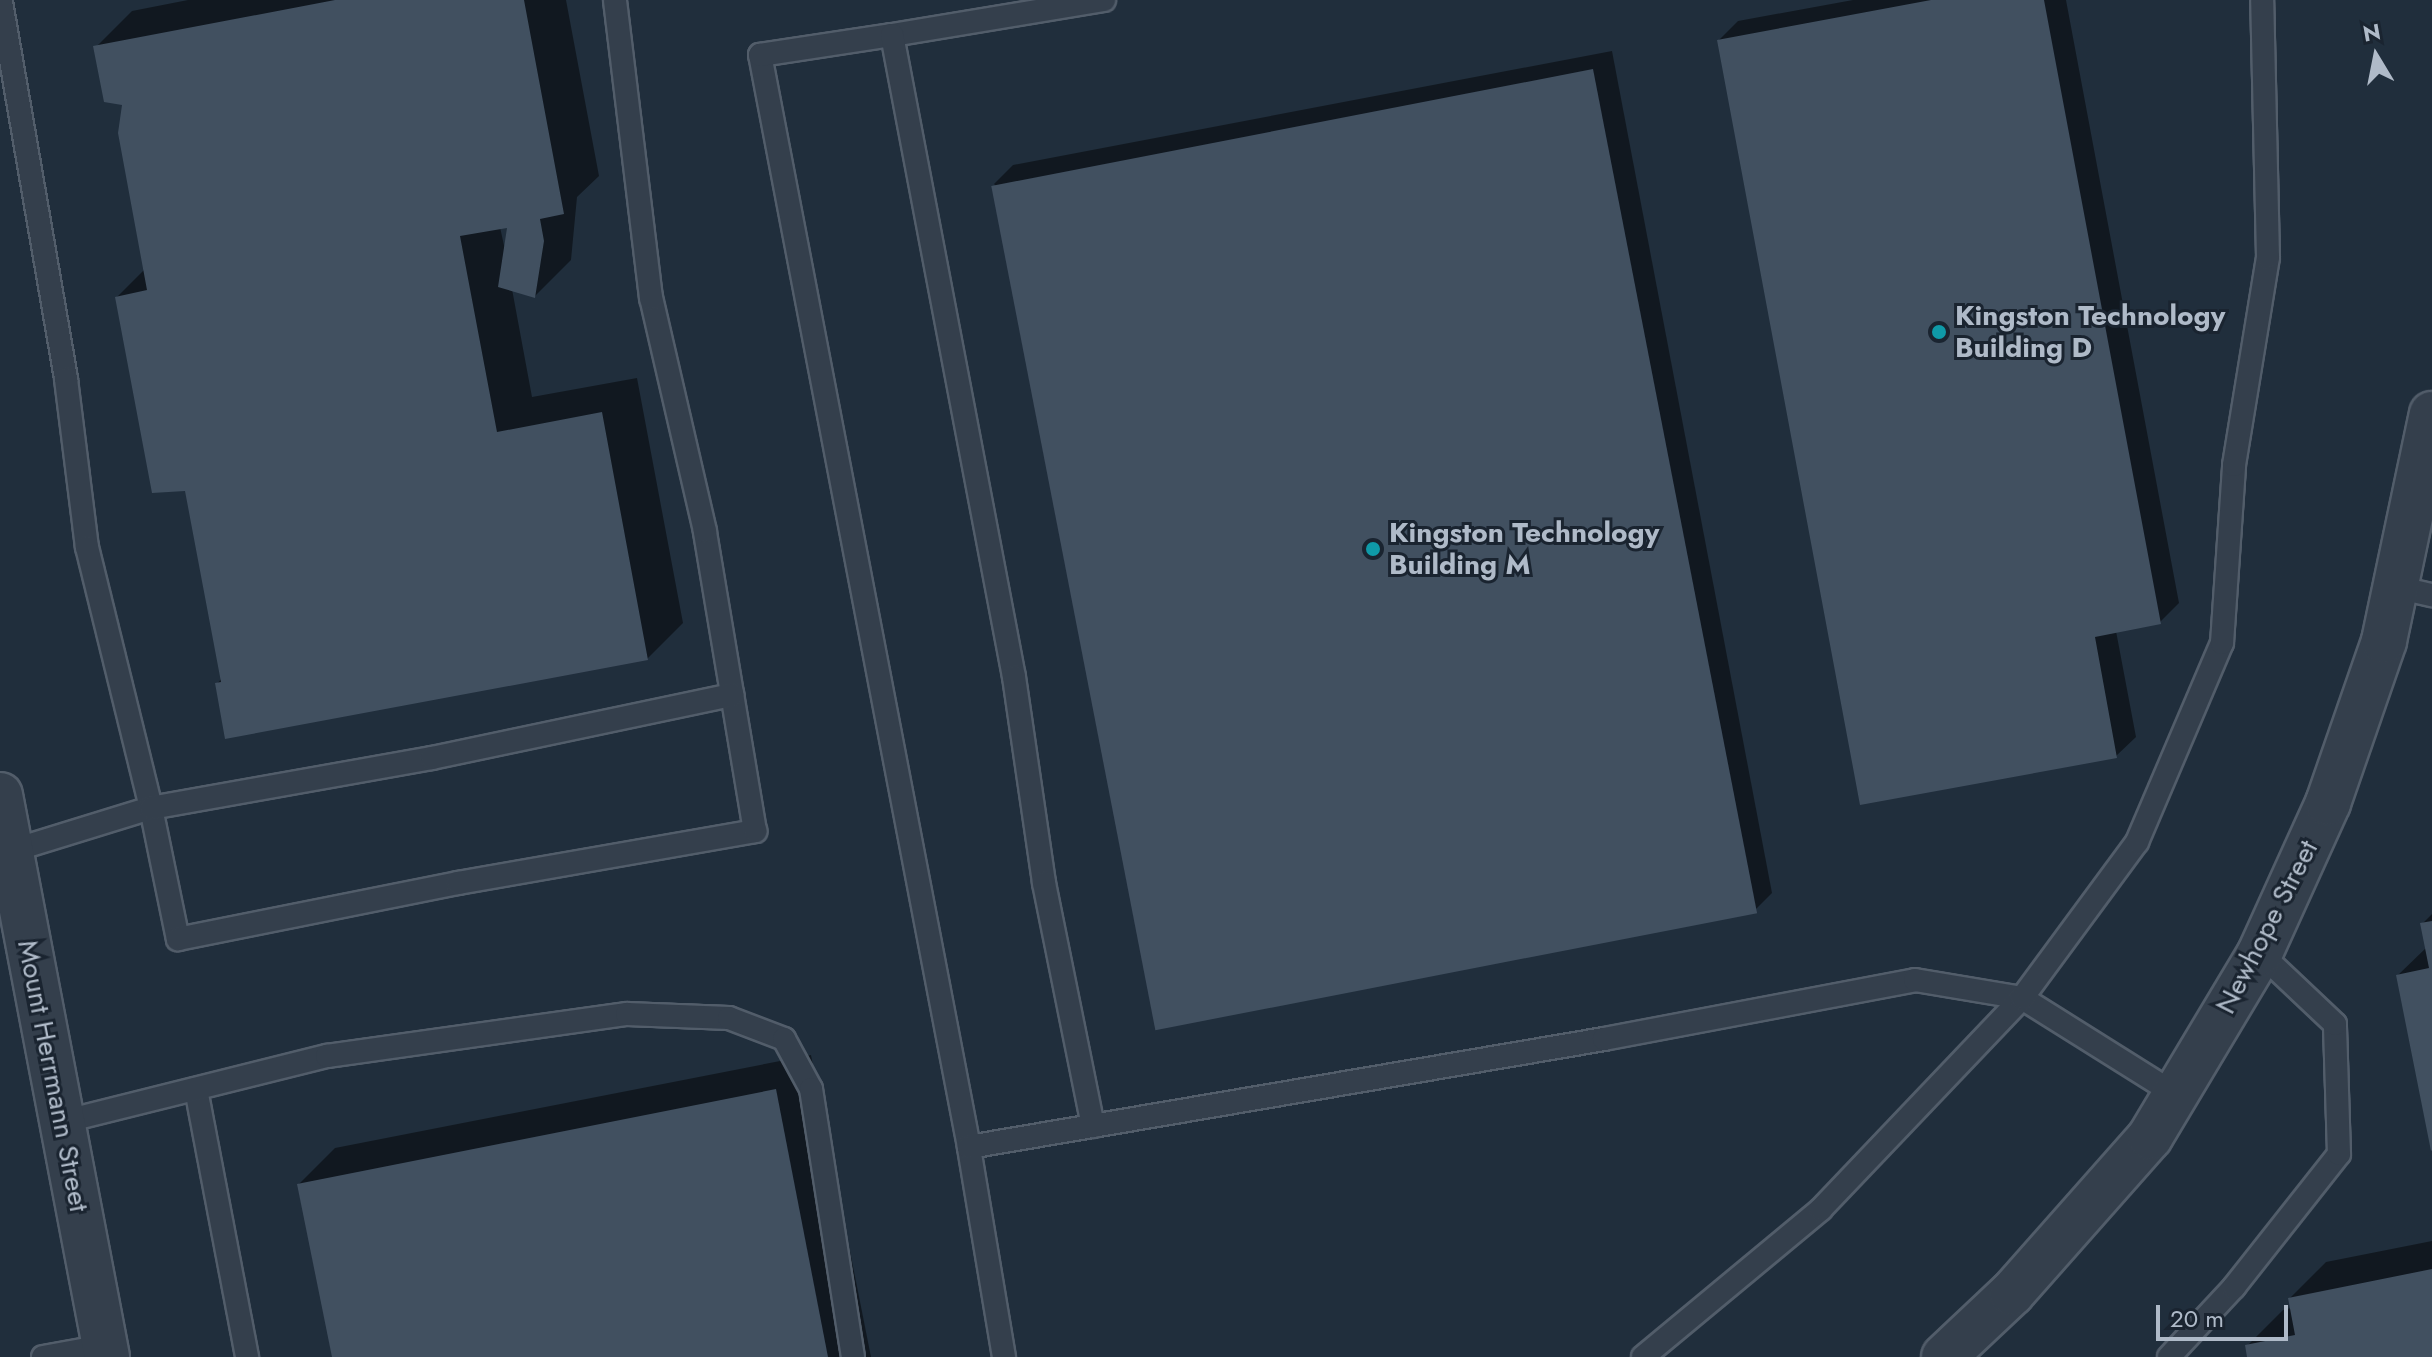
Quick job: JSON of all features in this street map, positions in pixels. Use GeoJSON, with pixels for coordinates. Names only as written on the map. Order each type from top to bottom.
{"type":"FeatureCollection","features":[{"type":"Feature","properties":{"kind":"street","name":"Newhope Street"},"geometry":{"type":"LineString","coordinates":[[1944,1357],[2012,1293],[2150,1137],[2260,953],[2328,803],[2384,641],[2414,591],[2432,414]]}},
{"type":"Feature","properties":{"kind":"street","name":"Mount Herrmann Street"},"geometry":{"type":"LineString","coordinates":[[0,795],[5,852],[106,1351]]}},
{"type":"Feature","properties":{"kind":"lane"},"geometry":{"type":"LineString","coordinates":[[5,1],[66,379],[87,547],[151,808],[178,939],[458,883],[755,831],[705,531],[651,298],[615,0]]}},
{"type":"Feature","properties":{"kind":"lane"},"geometry":{"type":"LineString","coordinates":[[1004,1357],[969,1147],[760,55],[1104,0]]}},
{"type":"Feature","properties":{"kind":"lane"},"geometry":{"type":"LineString","coordinates":[[1643,1357],[1821,1209],[2022,998],[2137,842],[2222,643],[2234,465],[2268,257],[2262,0]]}},
{"type":"Feature","properties":{"kind":"lane"},"geometry":{"type":"LineString","coordinates":[[892,35],[1014,677],[1044,883],[1093,1126]]}},
{"type":"Feature","properties":{"kind":"lane"},"geometry":{"type":"LineString","coordinates":[[5,852],[151,808],[432,758],[732,695]]}},
{"type":"Feature","properties":{"kind":"lane"},"geometry":{"type":"LineString","coordinates":[[2169,1357],[2234,1287],[2339,1154],[2335,1024],[2260,953]]}},
{"type":"Feature","properties":{"kind":"lane"},"geometry":{"type":"LineString","coordinates":[[969,1147],[1732,1015],[1915,980],[2022,998],[2175,1094]]}},
{"type":"Feature","properties":{"kind":"lane"},"geometry":{"type":"LineString","coordinates":[[62,1122],[327,1056],[627,1014],[729,1018],[784,1039],[811,1089],[853,1357]]}},
{"type":"Feature","properties":{"kind":"lane"},"geometry":{"type":"LineString","coordinates":[[196,1089],[247,1357]]}},
{"type":"Feature","properties":{"kind":"lane"},"geometry":{"type":"LineString","coordinates":[[43,1357],[106,1351]]}},
{"type":"Feature","properties":{"kind":"building"},"geometry":{"type":"Polygon","coordinates":[[[335,0],[524,0],[564,214],[540,219],[544,241],[535,298],[498,287],[507,228],[460,236],[497,432],[602,412],[648,660],[225,739],[215,683],[221,682],[185,491],[152,493],[115,297],[147,290],[118,133],[122,105],[104,102],[93,46],[335,0]]]}},
{"type":"Feature","properties":{"kind":"building","name":"Kingston Technology Building D"},"geometry":{"type":"Polygon","coordinates":[[[1931,0],[2044,0],[2161,624],[2095,637],[2117,758],[1860,805],[1717,40],[1931,0]]]}},
{"type":"Feature","properties":{"kind":"building","name":"Kingston Technology Building M"},"geometry":{"type":"Polygon","coordinates":[[[1593,69],[1757,913],[1155,1030],[991,186],[1593,69]]]}},
{"type":"Feature","properties":{"kind":"building"},"geometry":{"type":"Polygon","coordinates":[[[2432,921],[2431,1151],[2396,975],[2429,968],[2420,923],[2432,921]]]}},
{"type":"Feature","properties":{"kind":"building"},"geometry":{"type":"Polygon","coordinates":[[[776,1089],[828,1357],[332,1357],[297,1184],[776,1089]]]}},
{"type":"Feature","properties":{"kind":"building"},"geometry":{"type":"Polygon","coordinates":[[[2432,1269],[2432,1357],[2247,1357],[2245,1345],[2295,1335],[2288,1298],[2432,1269]]]}},
{"type":"Feature","properties":{"kind":"place","name":"Kingston Technology Building D"},"geometry":{"type":"Point","coordinates":[1939,332]}},
{"type":"Feature","properties":{"kind":"place","name":"Kingston Technology Building M"},"geometry":{"type":"Point","coordinates":[1373,549]}}]}
